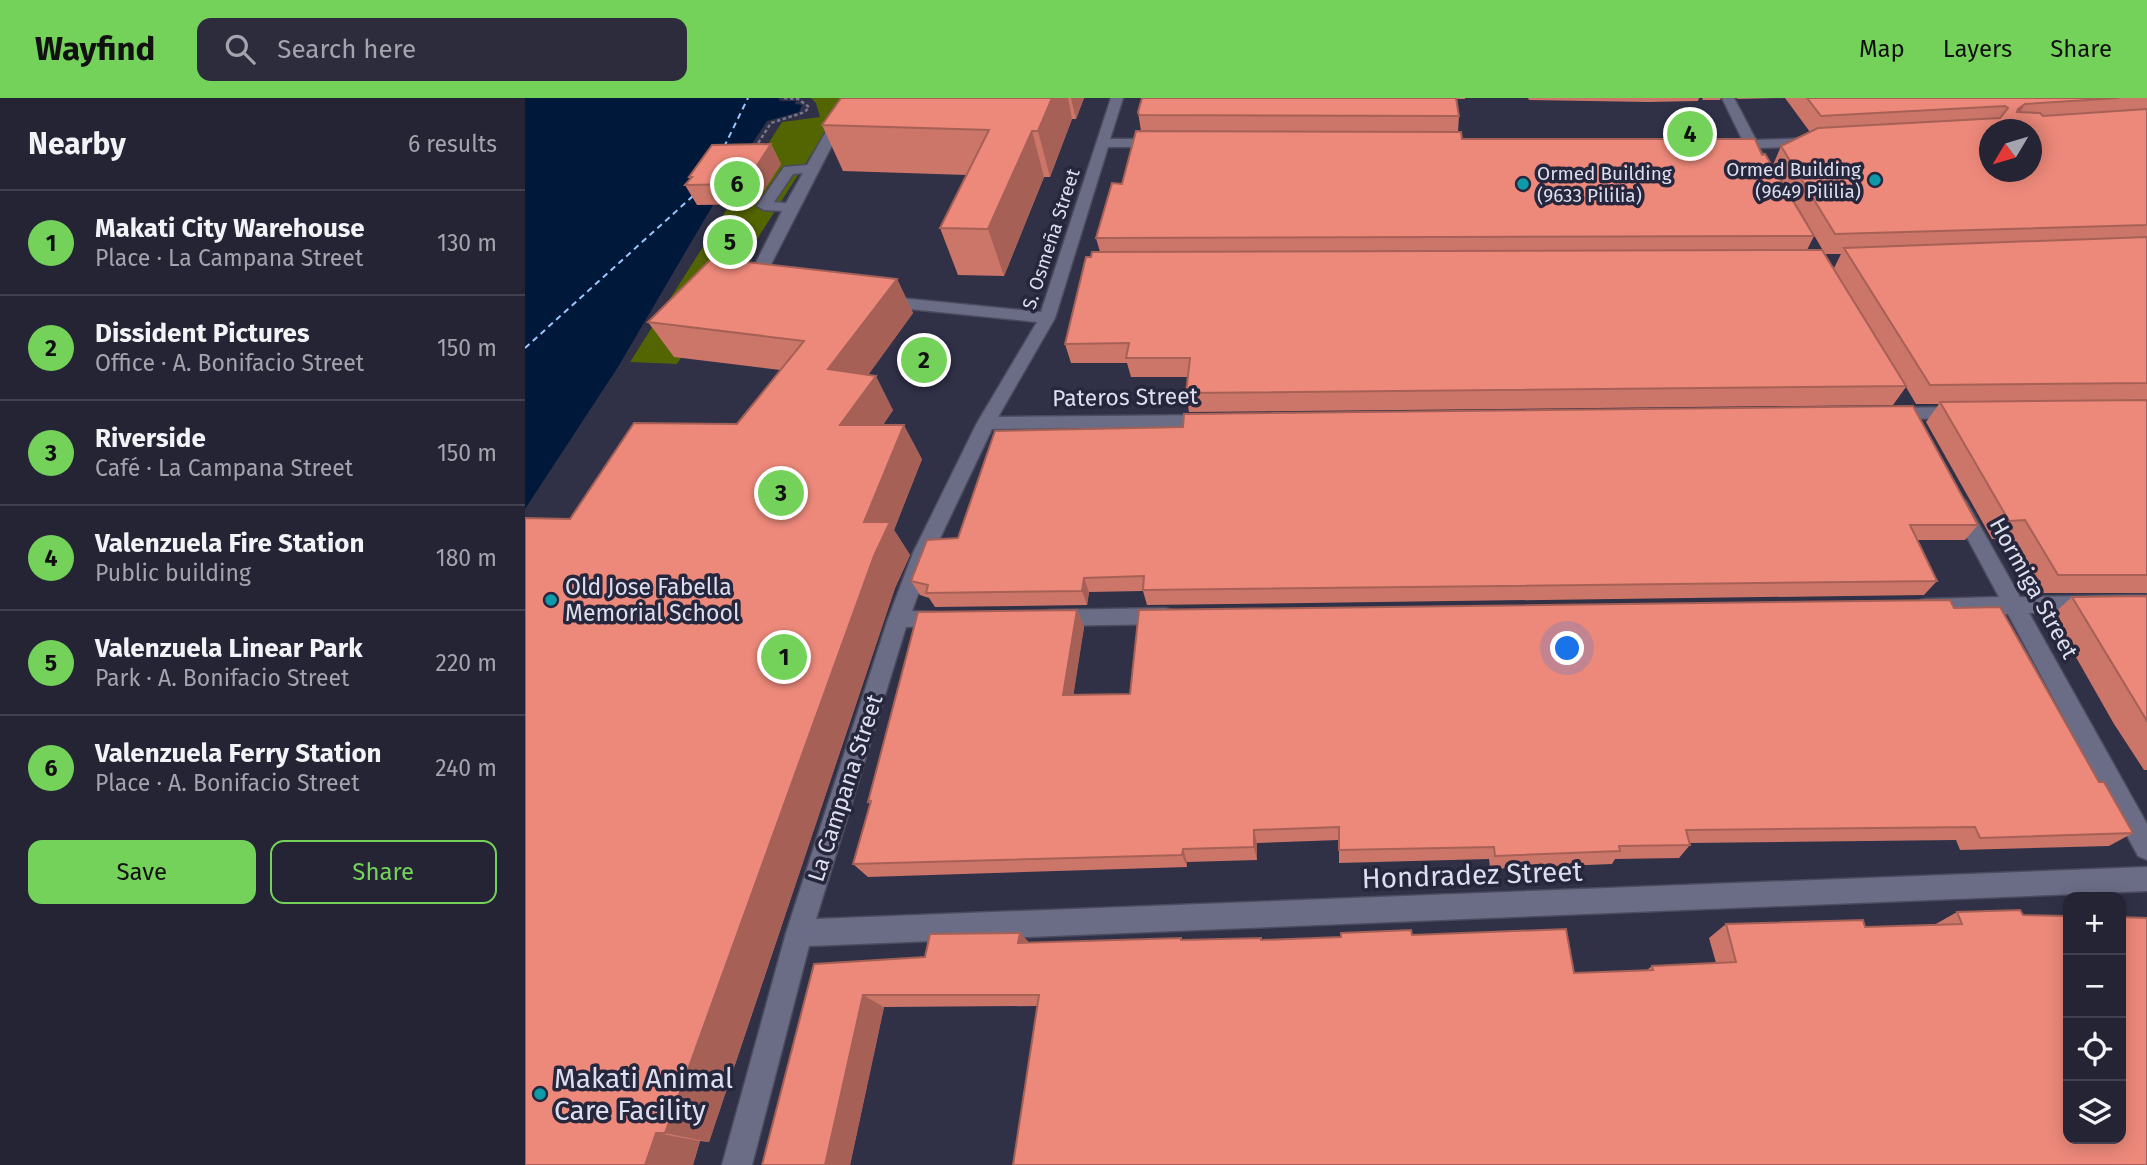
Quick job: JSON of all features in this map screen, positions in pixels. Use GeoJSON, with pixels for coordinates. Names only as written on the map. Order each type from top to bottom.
{"type":"FeatureCollection","features":[{"type":"Feature","properties":{"kind":"street","name":"S. Osmeña Street"},"geometry":{"type":"LineString","coordinates":[[986,423],[1047,318],[1117,98]]}},
{"type":"Feature","properties":{"kind":"street"},"geometry":{"type":"LineString","coordinates":[[1728,98],[1765,169]]}},
{"type":"Feature","properties":{"kind":"street"},"geometry":{"type":"LineString","coordinates":[[780,290],[757,284],[757,276],[791,207],[843,113]]}},
{"type":"Feature","properties":{"kind":"street"},"geometry":{"type":"LineString","coordinates":[[1711,145],[1831,141]]}},
{"type":"Feature","properties":{"kind":"street"},"geometry":{"type":"LineString","coordinates":[[1102,143],[1183,144]]}},
{"type":"Feature","properties":{"kind":"street"},"geometry":{"type":"LineString","coordinates":[[791,207],[764,206],[789,170],[812,169]]}},
{"type":"Feature","properties":{"kind":"street"},"geometry":{"type":"LineString","coordinates":[[1064,265],[1085,265]]}},
{"type":"Feature","properties":{"kind":"street"},"geometry":{"type":"LineString","coordinates":[[863,299],[1047,318]]}},
{"type":"Feature","properties":{"kind":"street"},"geometry":{"type":"LineString","coordinates":[[1898,392],[1921,438]]}},
{"type":"Feature","properties":{"kind":"street"},"geometry":{"type":"LineString","coordinates":[[1866,414],[1974,413]]}},
{"type":"Feature","properties":{"kind":"street","name":"Pateros Street"},"geometry":{"type":"LineString","coordinates":[[986,423],[1224,421]]}},
{"type":"Feature","properties":{"kind":"street","name":"La Campana Street"},"geometry":{"type":"LineString","coordinates":[[737,1165],[799,933],[898,620],[923,553],[986,423]]}},
{"type":"Feature","properties":{"kind":"street","name":"Hormiga Street"},"geometry":{"type":"LineString","coordinates":[[1948,486],[2147,848]]}},
{"type":"Feature","properties":{"kind":"street"},"geometry":{"type":"LineString","coordinates":[[1903,608],[2147,603]]}},
{"type":"Feature","properties":{"kind":"street"},"geometry":{"type":"LineString","coordinates":[[1024,618],[1191,616]]}},
{"type":"Feature","properties":{"kind":"street"},"geometry":{"type":"LineString","coordinates":[[898,620],[968,619]]}},
{"type":"Feature","properties":{"kind":"street","name":"Hondradez Street"},"geometry":{"type":"LineString","coordinates":[[799,933],[2147,879]]}},
{"type":"Feature","properties":{"kind":"path"},"geometry":{"type":"LineString","coordinates":[[752,153],[771,124],[805,113],[809,107],[798,99],[782,98]]}},
{"type":"Feature","properties":{"kind":"green space"},"geometry":{"type":"Polygon","coordinates":[[[811,98],[916,98],[832,122],[677,364],[630,362],[782,122],[820,117],[816,103],[811,98]]]}},
{"type":"Feature","properties":{"kind":"water"},"geometry":{"type":"Polygon","coordinates":[[[525,98],[778,98],[780,101],[796,101],[795,104],[802,105],[799,112],[767,121],[739,164],[698,205],[713,205],[618,367],[525,509],[525,98]]]}},
{"type":"Feature","properties":{"kind":"building"},"geometry":{"type":"Polygon","coordinates":[[[841,98],[1052,98],[1038,131],[1032,131],[988,229],[940,228],[989,130],[822,125],[841,98]]]}},
{"type":"Feature","properties":{"kind":"building"},"geometry":{"type":"Polygon","coordinates":[[[1142,98],[1456,98],[1459,116],[1139,115],[1142,98]]]}},
{"type":"Feature","properties":{"kind":"building"},"geometry":{"type":"Polygon","coordinates":[[[1807,98],[2119,98],[2025,104],[2017,112],[2040,113],[2043,116],[2147,109],[2147,225],[1835,234],[1781,146],[1818,128],[1979,119],[1979,182],[2042,182],[2042,119],[1982,119],[2000,118],[2008,108],[2005,106],[1821,116],[1807,98]]]}},
{"type":"Feature","properties":{"kind":"building"},"geometry":{"type":"Polygon","coordinates":[[[1136,131],[1461,132],[1462,139],[1755,139],[1762,155],[1765,154],[1814,236],[1096,238],[1112,183],[1122,184],[1136,131]]]}},
{"type":"Feature","properties":{"kind":"building"},"geometry":{"type":"Polygon","coordinates":[[[771,144],[745,184],[685,185],[712,145],[771,144]]]}},
{"type":"Feature","properties":{"kind":"building"},"geometry":{"type":"Polygon","coordinates":[[[2147,237],[2147,383],[1930,385],[1844,248],[2147,237]]]}},
{"type":"Feature","properties":{"kind":"building"},"geometry":{"type":"Polygon","coordinates":[[[1822,250],[1906,386],[1186,393],[1190,358],[1126,358],[1129,343],[1065,344],[1086,257],[1091,257],[1092,252],[1822,250]]]}},
{"type":"Feature","properties":{"kind":"building"},"geometry":{"type":"Polygon","coordinates":[[[712,258],[897,279],[828,369],[876,376],[840,425],[904,425],[864,522],[890,522],[874,556],[665,1133],[656,1133],[645,1165],[525,1165],[525,518],[570,519],[634,423],[737,424],[804,341],[648,322],[712,258]]]}},
{"type":"Feature","properties":{"kind":"building"},"geometry":{"type":"Polygon","coordinates":[[[2147,400],[2147,575],[2058,575],[2025,520],[2009,521],[1940,402],[2147,400]]]}},
{"type":"Feature","properties":{"kind":"building"},"geometry":{"type":"Polygon","coordinates":[[[1913,406],[1978,525],[1910,525],[1937,581],[1143,590],[1144,576],[1084,578],[1082,591],[926,593],[928,585],[911,581],[927,540],[958,538],[995,431],[1183,427],[1184,414],[1913,406]]]}},
{"type":"Feature","properties":{"kind":"building"},"geometry":{"type":"Polygon","coordinates":[[[2147,596],[2147,721],[2072,597],[2147,596]]]}},
{"type":"Feature","properties":{"kind":"building"},"geometry":{"type":"Polygon","coordinates":[[[1950,600],[1954,608],[2000,607],[2099,782],[2104,782],[2133,833],[1980,838],[1975,827],[1686,830],[1690,845],[1619,846],[1620,851],[1495,856],[1494,847],[1339,850],[1339,827],[1254,830],[1254,847],[1183,849],[1182,855],[853,864],[918,612],[1077,610],[1063,695],[1130,694],[1139,610],[1950,600]]]}},
{"type":"Feature","properties":{"kind":"building"},"geometry":{"type":"Polygon","coordinates":[[[2020,910],[2023,915],[2063,916],[2063,1144],[2126,1144],[2126,917],[2147,918],[2147,1165],[1013,1165],[1039,995],[863,995],[825,1165],[762,1165],[814,964],[925,957],[930,934],[1020,933],[1018,943],[1181,938],[1261,940],[1341,937],[1341,933],[1411,930],[1412,935],[1566,929],[1574,973],[1653,970],[1652,966],[1736,962],[1726,924],[1863,920],[1865,927],[1962,924],[1957,912],[2020,910]]]}},
{"type":"Feature","properties":{"kind":"ferry route"},"geometry":{"type":"LineString","coordinates":[[724,147],[748,98]]}},
{"type":"Feature","properties":{"kind":"ferry route"},"geometry":{"type":"LineString","coordinates":[[525,348],[693,196]]}},
{"type":"Feature","properties":{"kind":"place","name":"Valenzuela Fire Station"},"geometry":{"type":"Point","coordinates":[1690,134]}},
{"type":"Feature","properties":{"kind":"place","name":"Ormed Building (9649 Pililia)"},"geometry":{"type":"Point","coordinates":[1875,180]}},
{"type":"Feature","properties":{"kind":"place","name":"Valenzuela Ferry Station"},"geometry":{"type":"Point","coordinates":[737,184]}},
{"type":"Feature","properties":{"kind":"place","name":"Ormed Building (9633 Pililia)"},"geometry":{"type":"Point","coordinates":[1523,184]}},
{"type":"Feature","properties":{"kind":"place","name":"Valenzuela Linear Park"},"geometry":{"type":"Point","coordinates":[730,242]}},
{"type":"Feature","properties":{"kind":"place","name":"Dissident Pictures"},"geometry":{"type":"Point","coordinates":[924,360]}},
{"type":"Feature","properties":{"kind":"place","name":"Riverside"},"geometry":{"type":"Point","coordinates":[781,493]}},
{"type":"Feature","properties":{"kind":"place","name":"Old Jose Fabella Memorial School"},"geometry":{"type":"Point","coordinates":[551,600]}},
{"type":"Feature","properties":{"kind":"place","name":"Makati City Warehouse"},"geometry":{"type":"Point","coordinates":[784,657]}},
{"type":"Feature","properties":{"kind":"place","name":"Makati Animal Care Facility"},"geometry":{"type":"Point","coordinates":[540,1094]}}]}
